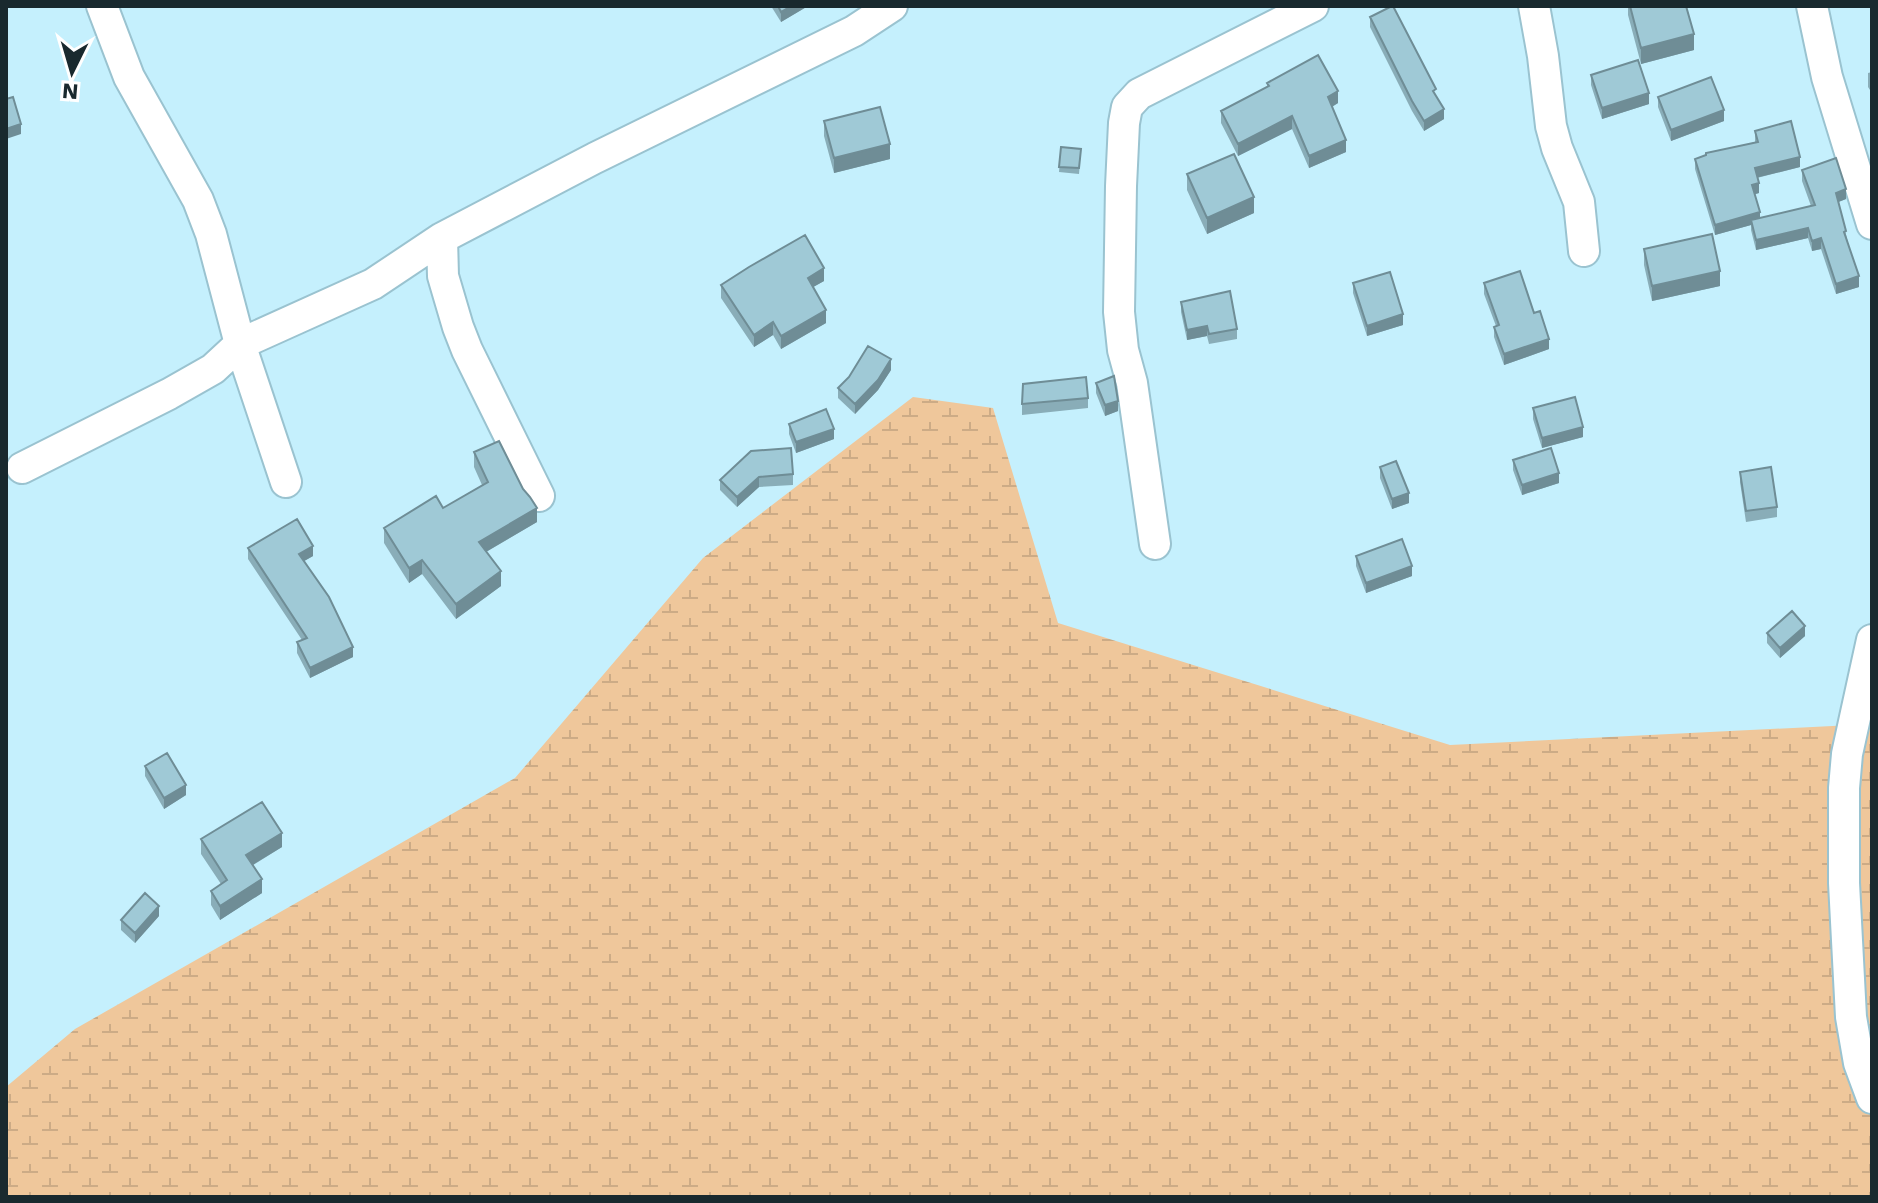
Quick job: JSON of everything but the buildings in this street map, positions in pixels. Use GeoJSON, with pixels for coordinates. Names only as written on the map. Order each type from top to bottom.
{"type":"FeatureCollection","features":[{"type":"Feature","properties":{"kind":"street"},"geometry":{"type":"LineString","coordinates":[[102,6],[129,77],[198,200],[211,234],[240,344],[286,482]]}},
{"type":"Feature","properties":{"kind":"street"},"geometry":{"type":"LineString","coordinates":[[22,468],[213,369],[240,344],[373,284],[442,238],[595,158],[854,31],[892,6]]}},
{"type":"Feature","properties":{"kind":"street"},"geometry":{"type":"LineString","coordinates":[[1155,544],[1119,312],[1121,186],[1127,107],[1139,94],[1313,6]]}},
{"type":"Feature","properties":{"kind":"street"},"geometry":{"type":"LineString","coordinates":[[1534,6],[1551,126],[1579,202],[1584,251]]}},
{"type":"Feature","properties":{"kind":"street"},"geometry":{"type":"LineString","coordinates":[[1822,10],[1827,77],[1872,224]]}},
{"type":"Feature","properties":{"kind":"street"},"geometry":{"type":"LineString","coordinates":[[442,238],[443,276],[458,327],[539,496]]}},
{"type":"Feature","properties":{"kind":"street"},"geometry":{"type":"LineString","coordinates":[[1872,640],[1847,754],[1844,883],[1851,1017],[1859,1063],[1872,1098]]}},
{"type":"Feature","properties":{"kind":"green space"},"geometry":{"type":"Polygon","coordinates":[[[913,397],[993,408],[1058,623],[1450,745],[1872,724],[1872,1197],[6,1197],[6,1087],[75,1029],[515,778],[703,558],[913,397]]]}}]}
